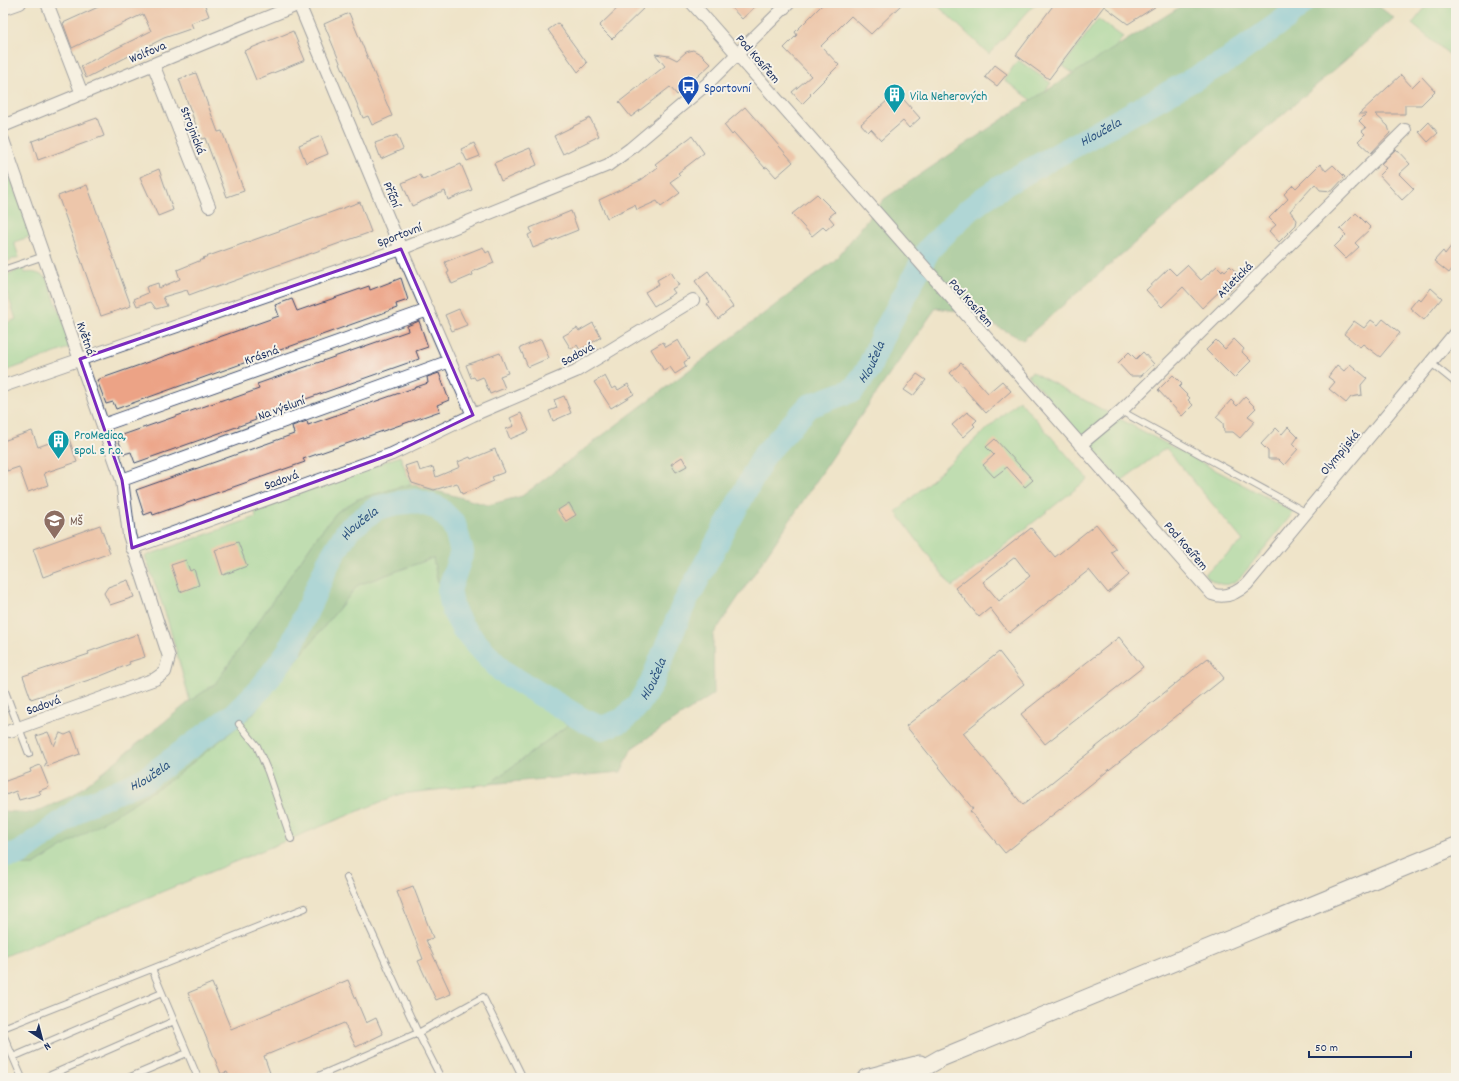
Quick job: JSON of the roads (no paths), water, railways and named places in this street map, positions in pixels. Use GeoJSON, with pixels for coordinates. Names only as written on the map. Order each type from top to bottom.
{"type":"FeatureCollection","features":[{"type":"Feature","properties":{"kind":"main road"},"geometry":{"type":"LineString","coordinates":[[906,1078],[941,1058],[1456,846]]}},
{"type":"Feature","properties":{"kind":"main road"},"geometry":{"type":"LineString","coordinates":[[866,1078],[941,1058]]}},
{"type":"Feature","properties":{"kind":"street"},"geometry":{"type":"LineString","coordinates":[[3,9],[20,3]]}},
{"type":"Feature","properties":{"kind":"street"},"geometry":{"type":"LineString","coordinates":[[47,3],[82,94]]}},
{"type":"Feature","properties":{"kind":"street","name":"Pod Kosířem"},"geometry":{"type":"LineString","coordinates":[[692,3],[1209,591],[1218,596],[1223,596],[1242,588]]}},
{"type":"Feature","properties":{"kind":"street","name":"Sportovní"},"geometry":{"type":"LineString","coordinates":[[3,386],[401,249],[608,165],[675,112],[738,55],[789,3]]}},
{"type":"Feature","properties":{"kind":"street","name":"Wolfova"},"geometry":{"type":"LineString","coordinates":[[3,126],[301,4]]}},
{"type":"Feature","properties":{"kind":"street","name":"Příční"},"geometry":{"type":"LineString","coordinates":[[301,4],[401,249],[473,415]]}},
{"type":"Feature","properties":{"kind":"street","name":"Strojnická"},"geometry":{"type":"LineString","coordinates":[[153,64],[209,206]]}},
{"type":"Feature","properties":{"kind":"street","name":"Atletická"},"geometry":{"type":"LineString","coordinates":[[1080,445],[1121,412],[1405,130]]}},
{"type":"Feature","properties":{"kind":"street","name":"Květná"},"geometry":{"type":"LineString","coordinates":[[3,140],[122,480],[128,535],[132,548]]}},
{"type":"Feature","properties":{"kind":"street","name":"Sadová"},"geometry":{"type":"LineString","coordinates":[[14,729],[155,679],[164,672],[169,657],[132,548],[392,454],[473,415],[576,371],[693,300]]}},
{"type":"Feature","properties":{"kind":"street","name":"Krásná"},"geometry":{"type":"LineString","coordinates":[[103,425],[428,310]]}},
{"type":"Feature","properties":{"kind":"street","name":"Olympijská"},"geometry":{"type":"LineString","coordinates":[[1242,588],[1307,513],[1456,332]]}},
{"type":"Feature","properties":{"kind":"street","name":"Na výsluní"},"geometry":{"type":"LineString","coordinates":[[122,480],[450,361]]}},
{"type":"Feature","properties":{"kind":"lane"},"geometry":{"type":"LineString","coordinates":[[3,270],[44,256]]}},
{"type":"Feature","properties":{"kind":"lane"},"geometry":{"type":"LineString","coordinates":[[1431,363],[1456,383]]}},
{"type":"Feature","properties":{"kind":"lane"},"geometry":{"type":"LineString","coordinates":[[1121,412],[1307,513]]}},
{"type":"Feature","properties":{"kind":"lane","name":"Sadová"},"geometry":{"type":"LineString","coordinates":[[3,686],[14,729],[29,754]]}},
{"type":"Feature","properties":{"kind":"lane"},"geometry":{"type":"LineString","coordinates":[[239,724],[257,746],[268,772],[291,839]]}},
{"type":"Feature","properties":{"kind":"lane"},"geometry":{"type":"LineString","coordinates":[[347,878],[418,1033],[441,1078]]}},
{"type":"Feature","properties":{"kind":"lane"},"geometry":{"type":"LineString","coordinates":[[3,1028],[305,908]]}},
{"type":"Feature","properties":{"kind":"lane"},"geometry":{"type":"LineString","coordinates":[[152,969],[198,1078]]}},
{"type":"Feature","properties":{"kind":"lane"},"geometry":{"type":"LineString","coordinates":[[13,1057],[162,993]]}},
{"type":"Feature","properties":{"kind":"lane"},"geometry":{"type":"LineString","coordinates":[[314,1078],[418,1033],[483,997],[523,1078]]}},
{"type":"Feature","properties":{"kind":"lane"},"geometry":{"type":"LineString","coordinates":[[44,1078],[174,1021]]}},
{"type":"Feature","properties":{"kind":"lane"},"geometry":{"type":"LineString","coordinates":[[3,1034],[22,1078]]}},
{"type":"Feature","properties":{"kind":"lane"},"geometry":{"type":"LineString","coordinates":[[128,1078],[187,1053]]}},
{"type":"Feature","properties":{"kind":"waterway","name":"Hloučela"},"geometry":{"type":"LineString","coordinates":[[3,856],[19,854],[84,806],[144,780],[235,714],[262,687],[290,649],[328,563],[348,530],[377,508],[397,503],[416,501],[438,508],[454,524],[462,552],[449,590],[453,610],[462,627],[503,672],[583,720],[602,728],[623,720],[638,705],[651,684],[683,606],[765,454],[809,406],[853,390],[868,370],[881,339],[929,249],[964,214],[1007,183],[1228,60],[1284,20],[1303,3]]}},
{"type":"Feature","properties":{"kind":"place","name":"Sportovní"},"geometry":{"type":"Point","coordinates":[689,106]}},
{"type":"Feature","properties":{"kind":"place","name":"Vila Neherových"},"geometry":{"type":"Point","coordinates":[894,114]}},
{"type":"Feature","properties":{"kind":"place","name":"ProMedica, spol. s r.o."},"geometry":{"type":"Point","coordinates":[58,460]}},
{"type":"Feature","properties":{"kind":"place","name":"MŠ"},"geometry":{"type":"Point","coordinates":[54,540]}}]}
